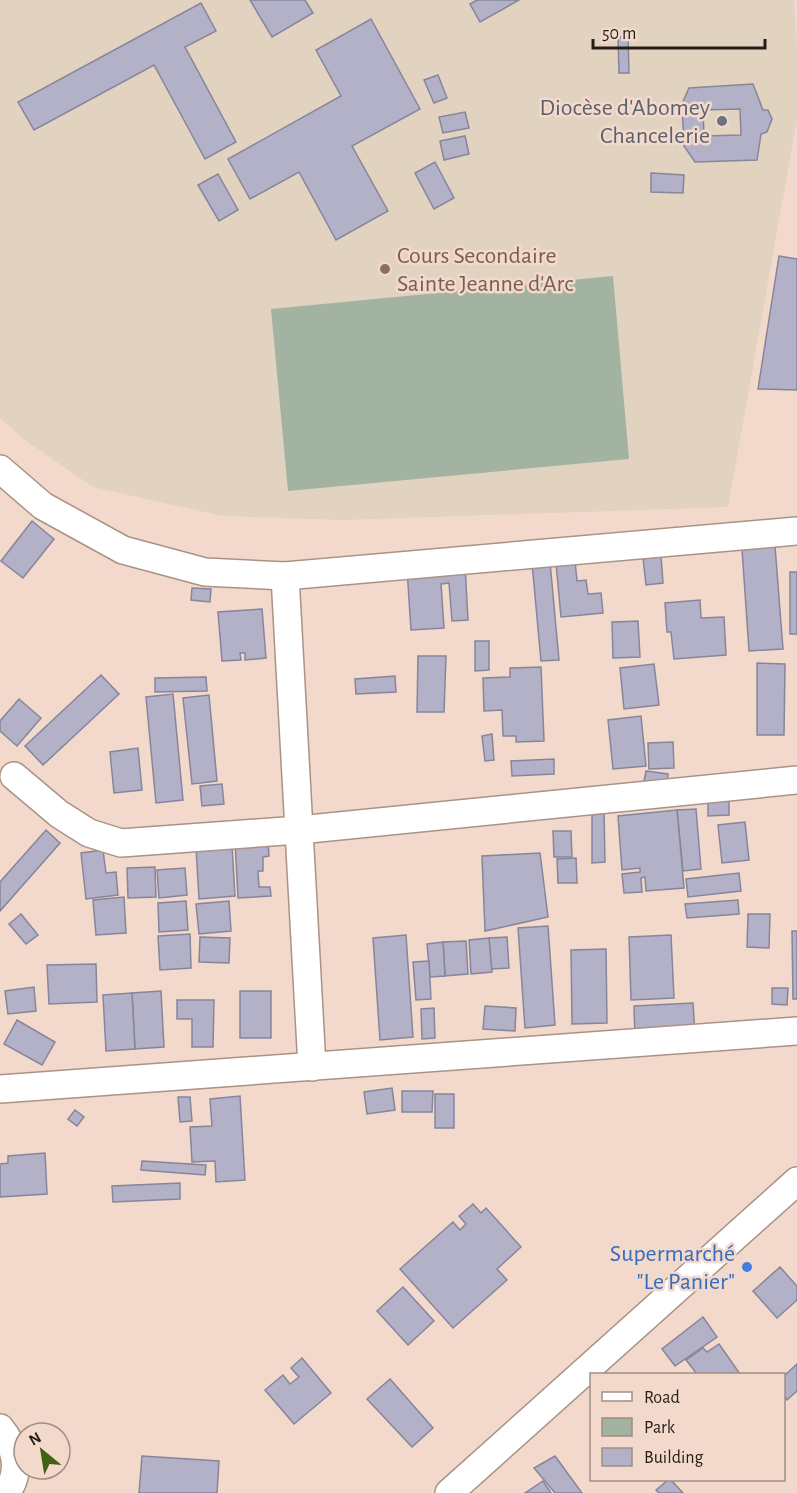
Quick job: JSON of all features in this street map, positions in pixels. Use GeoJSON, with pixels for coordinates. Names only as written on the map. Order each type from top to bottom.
{"type":"FeatureCollection","features":[{"type":"Feature","properties":{"kind":"street"},"geometry":{"type":"LineString","coordinates":[[0,469],[44,506],[123,550],[205,572],[285,576],[797,531]]}},
{"type":"Feature","properties":{"kind":"street"},"geometry":{"type":"LineString","coordinates":[[285,576],[312,1067]]}},
{"type":"Feature","properties":{"kind":"street"},"geometry":{"type":"LineString","coordinates":[[14,776],[59,814],[89,833],[121,843],[299,830],[797,780]]}},
{"type":"Feature","properties":{"kind":"street"},"geometry":{"type":"LineString","coordinates":[[0,1089],[797,1031]]}},
{"type":"Feature","properties":{"kind":"street"},"geometry":{"type":"LineString","coordinates":[[449,1493],[797,1181]]}},
{"type":"Feature","properties":{"kind":"street"},"geometry":{"type":"LineString","coordinates":[[0,1428],[10,1440],[16,1466],[12,1485],[6,1493]]}},
{"type":"Feature","properties":{"kind":"shaded area","name":"Cours Secondaire Sainte Jeanne d'Arc"},"geometry":{"type":"Polygon","coordinates":[[[0,0],[794,0],[797,119],[728,507],[343,520],[223,516],[93,487],[26,441],[0,418],[0,0]]]}},
{"type":"Feature","properties":{"kind":"green space"},"geometry":{"type":"Polygon","coordinates":[[[613,276],[629,459],[288,491],[271,309],[613,276]]]}},
{"type":"Feature","properties":{"kind":"building"},"geometry":{"type":"Polygon","coordinates":[[[250,0],[305,0],[313,13],[272,37],[250,0]]]}},
{"type":"Feature","properties":{"kind":"building"},"geometry":{"type":"Polygon","coordinates":[[[477,0],[519,0],[480,22],[470,4],[477,0]]]}},
{"type":"Feature","properties":{"kind":"building"},"geometry":{"type":"Polygon","coordinates":[[[201,3],[216,31],[185,47],[236,142],[205,159],[154,65],[34,130],[18,102],[201,3]]]}},
{"type":"Feature","properties":{"kind":"building"},"geometry":{"type":"Polygon","coordinates":[[[371,19],[420,109],[352,146],[388,211],[336,240],[299,172],[250,199],[228,159],[341,96],[316,50],[371,19]]]}},
{"type":"Feature","properties":{"kind":"building"},"geometry":{"type":"Polygon","coordinates":[[[628,36],[629,73],[619,73],[618,37],[628,36]]]}},
{"type":"Feature","properties":{"kind":"building"},"geometry":{"type":"Polygon","coordinates":[[[438,75],[447,98],[434,103],[424,80],[438,75]]]}},
{"type":"Feature","properties":{"kind":"building"},"geometry":{"type":"Polygon","coordinates":[[[753,84],[763,110],[768,110],[772,119],[767,132],[761,134],[757,160],[695,162],[684,146],[682,104],[689,88],[753,84]],[[740,109],[703,110],[704,136],[741,135],[740,109]]]}},
{"type":"Feature","properties":{"kind":"building"},"geometry":{"type":"Polygon","coordinates":[[[465,112],[469,128],[443,133],[439,117],[465,112]]]}},
{"type":"Feature","properties":{"kind":"building"},"geometry":{"type":"Polygon","coordinates":[[[465,136],[469,154],[444,160],[440,141],[465,136]]]}},
{"type":"Feature","properties":{"kind":"building"},"geometry":{"type":"Polygon","coordinates":[[[435,162],[454,198],[434,209],[415,173],[435,162]]]}},
{"type":"Feature","properties":{"kind":"building"},"geometry":{"type":"Polygon","coordinates":[[[651,173],[684,175],[683,193],[651,192],[651,173]]]}},
{"type":"Feature","properties":{"kind":"building"},"geometry":{"type":"Polygon","coordinates":[[[218,174],[238,210],[219,221],[198,185],[218,174]]]}},
{"type":"Feature","properties":{"kind":"building"},"geometry":{"type":"Polygon","coordinates":[[[779,256],[797,259],[797,390],[758,389],[779,256]]]}},
{"type":"Feature","properties":{"kind":"building"},"geometry":{"type":"Polygon","coordinates":[[[32,521],[54,539],[23,578],[1,561],[32,521]]]}},
{"type":"Feature","properties":{"kind":"building"},"geometry":{"type":"Polygon","coordinates":[[[775,546],[783,649],[749,651],[742,549],[775,546]]]}},
{"type":"Feature","properties":{"kind":"building"},"geometry":{"type":"Polygon","coordinates":[[[661,556],[663,583],[646,585],[643,558],[661,556]]]}},
{"type":"Feature","properties":{"kind":"building"},"geometry":{"type":"Polygon","coordinates":[[[575,561],[577,581],[586,580],[588,594],[601,593],[603,613],[561,617],[556,563],[575,561]]]}},
{"type":"Feature","properties":{"kind":"building"},"geometry":{"type":"Polygon","coordinates":[[[550,562],[559,660],[541,661],[532,563],[550,562]]]}},
{"type":"Feature","properties":{"kind":"building"},"geometry":{"type":"Polygon","coordinates":[[[465,565],[468,620],[452,621],[449,583],[441,584],[444,628],[411,630],[407,569],[465,565]]]}},
{"type":"Feature","properties":{"kind":"building"},"geometry":{"type":"Polygon","coordinates":[[[790,572],[797,572],[797,634],[790,634],[790,572]]]}},
{"type":"Feature","properties":{"kind":"building"},"geometry":{"type":"Polygon","coordinates":[[[192,588],[211,589],[210,602],[191,600],[192,588]]]}},
{"type":"Feature","properties":{"kind":"building"},"geometry":{"type":"Polygon","coordinates":[[[700,600],[701,618],[724,617],[726,655],[674,659],[671,632],[667,632],[665,603],[700,600]]]}},
{"type":"Feature","properties":{"kind":"building"},"geometry":{"type":"Polygon","coordinates":[[[262,609],[266,658],[245,660],[245,653],[240,653],[241,660],[222,661],[218,612],[262,609]]]}},
{"type":"Feature","properties":{"kind":"building"},"geometry":{"type":"Polygon","coordinates":[[[638,621],[640,657],[613,658],[612,622],[638,621]]]}},
{"type":"Feature","properties":{"kind":"building"},"geometry":{"type":"Polygon","coordinates":[[[475,641],[489,641],[489,670],[475,671],[475,641]]]}},
{"type":"Feature","properties":{"kind":"building"},"geometry":{"type":"Polygon","coordinates":[[[418,656],[446,656],[444,712],[417,712],[418,656]]]}},
{"type":"Feature","properties":{"kind":"building"},"geometry":{"type":"Polygon","coordinates":[[[757,663],[785,664],[784,735],[757,735],[757,663]]]}},
{"type":"Feature","properties":{"kind":"building"},"geometry":{"type":"Polygon","coordinates":[[[654,664],[659,705],[624,709],[620,668],[654,664]]]}},
{"type":"Feature","properties":{"kind":"building"},"geometry":{"type":"Polygon","coordinates":[[[541,667],[544,741],[516,742],[516,736],[503,736],[502,710],[484,711],[483,678],[510,677],[510,668],[541,667]]]}},
{"type":"Feature","properties":{"kind":"building"},"geometry":{"type":"Polygon","coordinates":[[[101,675],[119,694],[43,765],[25,746],[101,675]]]}},
{"type":"Feature","properties":{"kind":"building"},"geometry":{"type":"Polygon","coordinates":[[[395,676],[396,692],[356,694],[355,679],[395,676]]]}},
{"type":"Feature","properties":{"kind":"building"},"geometry":{"type":"Polygon","coordinates":[[[206,677],[207,691],[155,692],[155,678],[206,677]]]}},
{"type":"Feature","properties":{"kind":"building"},"geometry":{"type":"Polygon","coordinates":[[[173,694],[183,800],[156,803],[146,697],[173,694]]]}},
{"type":"Feature","properties":{"kind":"building"},"geometry":{"type":"Polygon","coordinates":[[[209,695],[217,781],[192,784],[183,698],[209,695]]]}},
{"type":"Feature","properties":{"kind":"building"},"geometry":{"type":"Polygon","coordinates":[[[19,699],[41,718],[17,746],[0,731],[0,721],[19,699]]]}},
{"type":"Feature","properties":{"kind":"building"},"geometry":{"type":"Polygon","coordinates":[[[641,716],[646,766],[613,769],[608,720],[641,716]]]}},
{"type":"Feature","properties":{"kind":"building"},"geometry":{"type":"Polygon","coordinates":[[[492,734],[494,760],[485,761],[482,736],[492,734]]]}},
{"type":"Feature","properties":{"kind":"building"},"geometry":{"type":"Polygon","coordinates":[[[673,742],[674,768],[649,769],[648,743],[673,742]]]}},
{"type":"Feature","properties":{"kind":"building"},"geometry":{"type":"Polygon","coordinates":[[[138,748],[142,790],[114,793],[110,752],[138,748]]]}},
{"type":"Feature","properties":{"kind":"building"},"geometry":{"type":"Polygon","coordinates":[[[554,759],[554,774],[512,776],[511,761],[554,759]]]}},
{"type":"Feature","properties":{"kind":"building"},"geometry":{"type":"Polygon","coordinates":[[[646,771],[668,774],[667,784],[644,781],[646,771]]]}},
{"type":"Feature","properties":{"kind":"building"},"geometry":{"type":"Polygon","coordinates":[[[222,784],[224,804],[202,806],[200,786],[222,784]]]}},
{"type":"Feature","properties":{"kind":"building"},"geometry":{"type":"Polygon","coordinates":[[[729,799],[729,815],[708,816],[708,800],[729,799]]]}},
{"type":"Feature","properties":{"kind":"building"},"geometry":{"type":"Polygon","coordinates":[[[696,809],[701,869],[683,871],[677,810],[696,809]]]}},
{"type":"Feature","properties":{"kind":"building"},"geometry":{"type":"Polygon","coordinates":[[[677,810],[684,888],[646,891],[645,877],[641,878],[642,892],[624,893],[622,874],[640,872],[640,868],[622,870],[618,816],[677,810]]]}},
{"type":"Feature","properties":{"kind":"building"},"geometry":{"type":"Polygon","coordinates":[[[592,811],[604,811],[605,862],[592,863],[592,811]]]}},
{"type":"Feature","properties":{"kind":"building"},"geometry":{"type":"Polygon","coordinates":[[[745,822],[749,860],[722,863],[718,825],[745,822]]]}},
{"type":"Feature","properties":{"kind":"building"},"geometry":{"type":"Polygon","coordinates":[[[46,830],[60,843],[0,911],[0,882],[46,830]]]}},
{"type":"Feature","properties":{"kind":"building"},"geometry":{"type":"Polygon","coordinates":[[[553,831],[571,831],[572,857],[554,857],[553,831]]]}},
{"type":"Feature","properties":{"kind":"building"},"geometry":{"type":"Polygon","coordinates":[[[268,839],[269,856],[263,857],[263,871],[258,871],[259,887],[270,887],[271,896],[238,898],[235,840],[268,839]]]}},
{"type":"Feature","properties":{"kind":"building"},"geometry":{"type":"Polygon","coordinates":[[[232,845],[235,896],[199,899],[196,847],[232,845]]]}},
{"type":"Feature","properties":{"kind":"building"},"geometry":{"type":"Polygon","coordinates":[[[103,850],[106,873],[116,872],[118,895],[86,899],[81,853],[103,850]]]}},
{"type":"Feature","properties":{"kind":"building"},"geometry":{"type":"Polygon","coordinates":[[[540,853],[548,917],[485,931],[482,856],[540,853]]]}},
{"type":"Feature","properties":{"kind":"building"},"geometry":{"type":"Polygon","coordinates":[[[576,858],[577,883],[558,883],[557,859],[576,858]]]}},
{"type":"Feature","properties":{"kind":"building"},"geometry":{"type":"Polygon","coordinates":[[[155,867],[156,897],[128,898],[127,868],[155,867]]]}},
{"type":"Feature","properties":{"kind":"building"},"geometry":{"type":"Polygon","coordinates":[[[185,868],[187,895],[159,898],[157,870],[185,868]]]}},
{"type":"Feature","properties":{"kind":"building"},"geometry":{"type":"Polygon","coordinates":[[[739,873],[741,891],[688,897],[686,879],[739,873]]]}},
{"type":"Feature","properties":{"kind":"building"},"geometry":{"type":"Polygon","coordinates":[[[124,897],[126,933],[96,935],[93,900],[124,897]]]}},
{"type":"Feature","properties":{"kind":"building"},"geometry":{"type":"Polygon","coordinates":[[[738,900],[739,914],[687,918],[685,904],[738,900]]]}},
{"type":"Feature","properties":{"kind":"building"},"geometry":{"type":"Polygon","coordinates":[[[186,901],[188,930],[159,932],[158,903],[186,901]]]}},
{"type":"Feature","properties":{"kind":"building"},"geometry":{"type":"Polygon","coordinates":[[[229,901],[231,931],[199,934],[196,904],[229,901]]]}},
{"type":"Feature","properties":{"kind":"building"},"geometry":{"type":"Polygon","coordinates":[[[21,914],[38,935],[26,944],[9,924],[21,914]]]}},
{"type":"Feature","properties":{"kind":"building"},"geometry":{"type":"Polygon","coordinates":[[[748,914],[770,914],[769,948],[747,947],[748,914]]]}},
{"type":"Feature","properties":{"kind":"building"},"geometry":{"type":"Polygon","coordinates":[[[548,926],[555,1025],[525,1028],[518,928],[548,926]]]}},
{"type":"Feature","properties":{"kind":"building"},"geometry":{"type":"Polygon","coordinates":[[[792,931],[797,931],[797,999],[793,999],[792,931]]]}},
{"type":"Feature","properties":{"kind":"building"},"geometry":{"type":"Polygon","coordinates":[[[190,934],[191,968],[160,970],[158,936],[190,934]]]}},
{"type":"Feature","properties":{"kind":"building"},"geometry":{"type":"Polygon","coordinates":[[[406,935],[413,1037],[380,1040],[373,938],[406,935]]]}},
{"type":"Feature","properties":{"kind":"building"},"geometry":{"type":"Polygon","coordinates":[[[671,935],[674,998],[631,1000],[629,937],[671,935]]]}},
{"type":"Feature","properties":{"kind":"building"},"geometry":{"type":"Polygon","coordinates":[[[200,937],[230,938],[229,963],[199,962],[200,937]]]}},
{"type":"Feature","properties":{"kind":"building"},"geometry":{"type":"Polygon","coordinates":[[[507,937],[509,968],[491,969],[489,938],[507,937]]]}},
{"type":"Feature","properties":{"kind":"building"},"geometry":{"type":"Polygon","coordinates":[[[489,938],[492,972],[471,974],[469,940],[489,938]]]}},
{"type":"Feature","properties":{"kind":"building"},"geometry":{"type":"Polygon","coordinates":[[[466,941],[468,974],[445,976],[443,942],[466,941]]]}},
{"type":"Feature","properties":{"kind":"building"},"geometry":{"type":"Polygon","coordinates":[[[443,942],[445,976],[430,977],[427,944],[443,942]]]}},
{"type":"Feature","properties":{"kind":"building"},"geometry":{"type":"Polygon","coordinates":[[[606,949],[607,1023],[572,1024],[571,950],[606,949]]]}},
{"type":"Feature","properties":{"kind":"building"},"geometry":{"type":"Polygon","coordinates":[[[429,961],[431,999],[416,1000],[413,962],[429,961]]]}},
{"type":"Feature","properties":{"kind":"building"},"geometry":{"type":"Polygon","coordinates":[[[96,964],[97,1002],[49,1004],[47,965],[96,964]]]}},
{"type":"Feature","properties":{"kind":"building"},"geometry":{"type":"Polygon","coordinates":[[[34,987],[36,1011],[8,1014],[5,991],[34,987]]]}},
{"type":"Feature","properties":{"kind":"building"},"geometry":{"type":"Polygon","coordinates":[[[772,988],[788,988],[787,1005],[772,1004],[772,988]]]}},
{"type":"Feature","properties":{"kind":"building"},"geometry":{"type":"Polygon","coordinates":[[[161,991],[164,1047],[135,1049],[132,993],[161,991]]]}},
{"type":"Feature","properties":{"kind":"building"},"geometry":{"type":"Polygon","coordinates":[[[240,991],[271,991],[271,1038],[240,1038],[240,991]]]}},
{"type":"Feature","properties":{"kind":"building"},"geometry":{"type":"Polygon","coordinates":[[[132,993],[135,1049],[106,1051],[103,995],[132,993]]]}},
{"type":"Feature","properties":{"kind":"building"},"geometry":{"type":"Polygon","coordinates":[[[177,1000],[214,1000],[213,1047],[192,1047],[192,1019],[177,1019],[177,1000]]]}},
{"type":"Feature","properties":{"kind":"building"},"geometry":{"type":"Polygon","coordinates":[[[693,1003],[695,1035],[635,1037],[634,1006],[693,1003]]]}},
{"type":"Feature","properties":{"kind":"building"},"geometry":{"type":"Polygon","coordinates":[[[485,1006],[516,1008],[515,1031],[483,1029],[485,1006]]]}},
{"type":"Feature","properties":{"kind":"building"},"geometry":{"type":"Polygon","coordinates":[[[434,1008],[435,1038],[422,1039],[421,1009],[434,1008]]]}},
{"type":"Feature","properties":{"kind":"building"},"geometry":{"type":"Polygon","coordinates":[[[17,1020],[55,1042],[42,1065],[4,1044],[17,1020]]]}},
{"type":"Feature","properties":{"kind":"building"},"geometry":{"type":"Polygon","coordinates":[[[392,1088],[395,1110],[367,1114],[364,1092],[392,1088]]]}},
{"type":"Feature","properties":{"kind":"building"},"geometry":{"type":"Polygon","coordinates":[[[402,1091],[433,1091],[432,1112],[402,1112],[402,1091]]]}},
{"type":"Feature","properties":{"kind":"building"},"geometry":{"type":"Polygon","coordinates":[[[435,1094],[454,1094],[454,1128],[435,1128],[435,1094]]]}},
{"type":"Feature","properties":{"kind":"building"},"geometry":{"type":"Polygon","coordinates":[[[240,1096],[245,1180],[216,1182],[215,1161],[192,1162],[190,1127],[212,1126],[210,1099],[240,1096]]]}},
{"type":"Feature","properties":{"kind":"building"},"geometry":{"type":"Polygon","coordinates":[[[178,1097],[190,1097],[192,1121],[180,1122],[178,1097]]]}},
{"type":"Feature","properties":{"kind":"building"},"geometry":{"type":"Polygon","coordinates":[[[75,1110],[84,1117],[77,1126],[68,1119],[75,1110]]]}},
{"type":"Feature","properties":{"kind":"building"},"geometry":{"type":"Polygon","coordinates":[[[45,1153],[47,1194],[0,1197],[0,1164],[8,1163],[8,1156],[45,1153]]]}},
{"type":"Feature","properties":{"kind":"building"},"geometry":{"type":"Polygon","coordinates":[[[142,1161],[206,1165],[205,1175],[141,1170],[142,1161]]]}},
{"type":"Feature","properties":{"kind":"building"},"geometry":{"type":"Polygon","coordinates":[[[180,1183],[180,1199],[113,1202],[112,1186],[180,1183]]]}},
{"type":"Feature","properties":{"kind":"building"},"geometry":{"type":"Polygon","coordinates":[[[473,1204],[481,1213],[486,1208],[521,1247],[497,1269],[507,1280],[453,1328],[400,1269],[453,1222],[460,1230],[466,1224],[459,1216],[473,1204]]]}},
{"type":"Feature","properties":{"kind":"building"},"geometry":{"type":"Polygon","coordinates":[[[780,1267],[797,1286],[797,1300],[777,1318],[753,1291],[780,1267]]]}},
{"type":"Feature","properties":{"kind":"building"},"geometry":{"type":"Polygon","coordinates":[[[403,1287],[434,1321],[408,1345],[377,1311],[403,1287]]]}},
{"type":"Feature","properties":{"kind":"building"},"geometry":{"type":"Polygon","coordinates":[[[703,1317],[717,1337],[675,1366],[662,1349],[703,1317]]]}},
{"type":"Feature","properties":{"kind":"building"},"geometry":{"type":"Polygon","coordinates":[[[719,1344],[739,1373],[696,1373],[686,1360],[703,1348],[707,1352],[719,1344]]]}},
{"type":"Feature","properties":{"kind":"building"},"geometry":{"type":"Polygon","coordinates":[[[302,1358],[331,1393],[294,1424],[265,1390],[283,1375],[290,1384],[299,1377],[291,1368],[302,1358]]]}},
{"type":"Feature","properties":{"kind":"building"},"geometry":{"type":"Polygon","coordinates":[[[797,1364],[797,1391],[787,1400],[785,1397],[785,1375],[797,1364]]]}},
{"type":"Feature","properties":{"kind":"building"},"geometry":{"type":"Polygon","coordinates":[[[390,1379],[433,1428],[412,1447],[367,1399],[390,1379]]]}},
{"type":"Feature","properties":{"kind":"building"},"geometry":{"type":"Polygon","coordinates":[[[142,1456],[219,1461],[217,1493],[139,1493],[142,1456]]]}},
{"type":"Feature","properties":{"kind":"building"},"geometry":{"type":"Polygon","coordinates":[[[555,1456],[582,1493],[555,1493],[534,1468],[555,1456]]]}},
{"type":"Feature","properties":{"kind":"building"},"geometry":{"type":"Polygon","coordinates":[[[543,1481],[551,1493],[525,1493],[543,1481]]]}},
{"type":"Feature","properties":{"kind":"building"},"geometry":{"type":"Polygon","coordinates":[[[667,1481],[672,1481],[683,1493],[659,1493],[656,1490],[667,1481]]]}},
{"type":"Feature","properties":{"kind":"place","name":"Diocèse d'Abomey Chancelerie"},"geometry":{"type":"Point","coordinates":[722,121]}},
{"type":"Feature","properties":{"kind":"place","name":"Cours Secondaire Sainte Jeanne d'Arc"},"geometry":{"type":"Point","coordinates":[385,269]}},
{"type":"Feature","properties":{"kind":"place","name":"Supermarché \"Le Panier\""},"geometry":{"type":"Point","coordinates":[747,1267]}}]}
